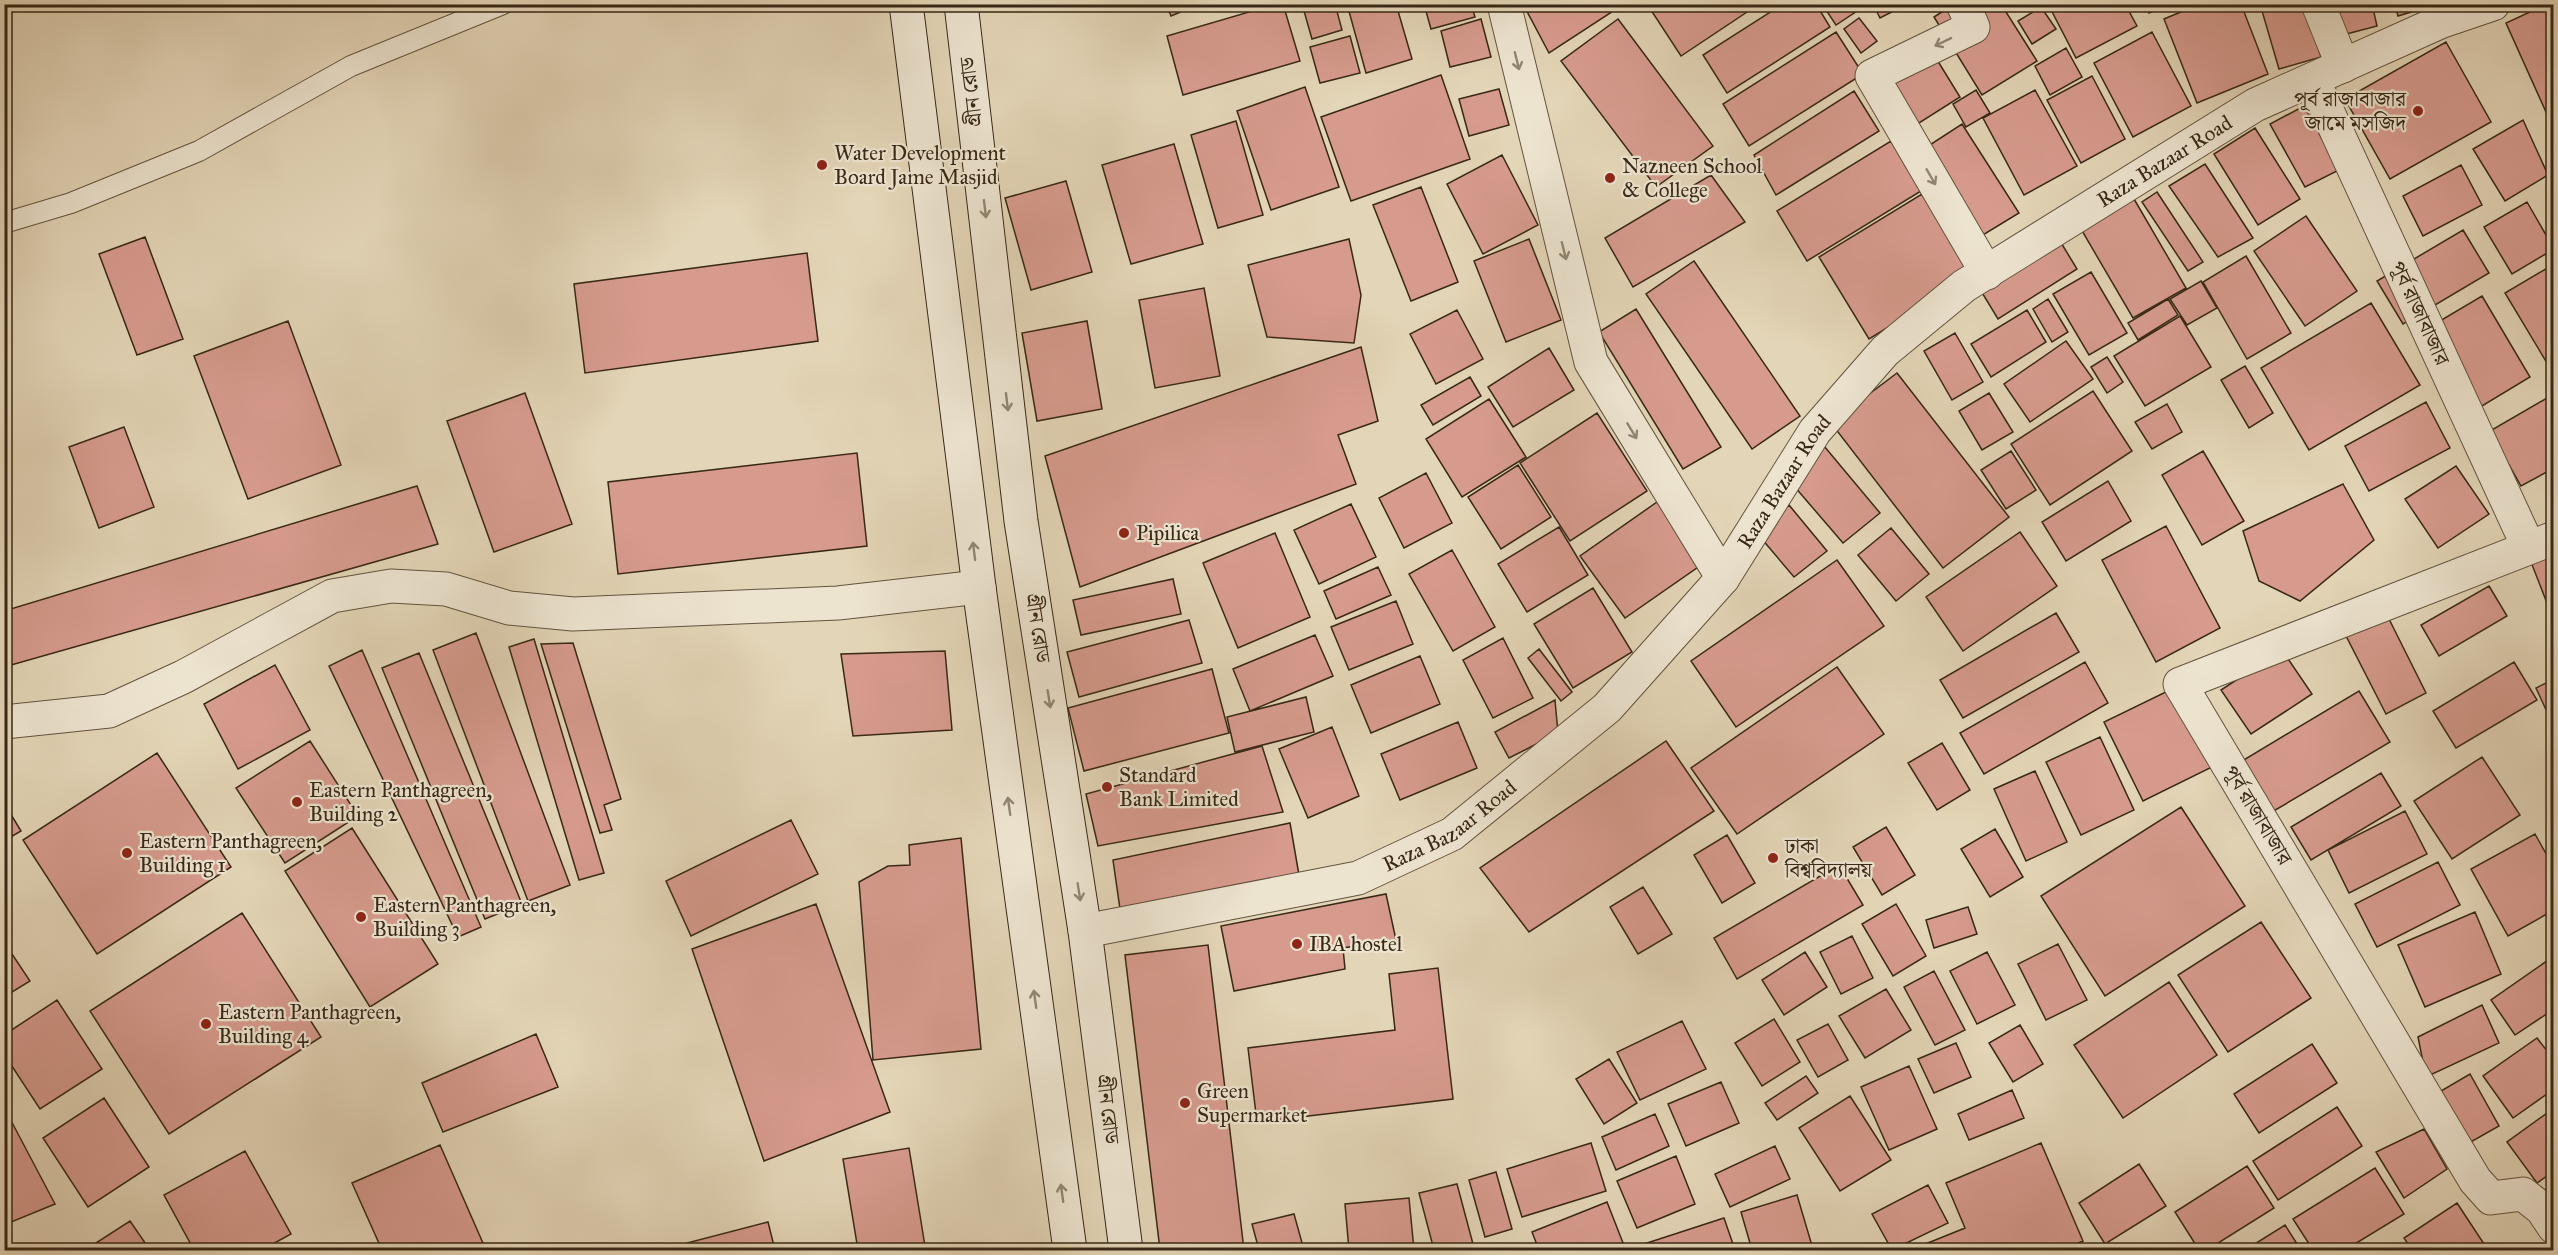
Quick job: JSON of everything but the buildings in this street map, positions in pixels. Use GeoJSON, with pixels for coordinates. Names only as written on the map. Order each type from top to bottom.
{"type":"FeatureCollection","features":[{"type":"Feature","properties":{"kind":"street"},"geometry":{"type":"LineString","coordinates":[[906,4],[979,587],[1070,1251]]}},
{"type":"Feature","properties":{"kind":"street","name":"গ্রীন রোড"},"geometry":{"type":"LineString","coordinates":[[961,4],[1021,521],[1085,931],[1126,1251]]}},
{"type":"Feature","properties":{"kind":"street"},"geometry":{"type":"LineString","coordinates":[[1504,4],[1591,362],[1722,578]]}},
{"type":"Feature","properties":{"kind":"street"},"geometry":{"type":"LineString","coordinates":[[1963,4],[1973,27],[1872,76],[1987,273]]}},
{"type":"Feature","properties":{"kind":"street"},"geometry":{"type":"LineString","coordinates":[[2318,4],[2343,66]]}},
{"type":"Feature","properties":{"kind":"street","name":"Raza Bazaar Road"},"geometry":{"type":"LineString","coordinates":[[1085,931],[1358,878],[1452,834],[1606,708],[1722,578],[1815,431],[1886,351],[1964,286],[2255,105],[2440,22],[2493,4]]}},
{"type":"Feature","properties":{"kind":"street","name":"পূর্ব রাজাবাজার"},"geometry":{"type":"LineString","coordinates":[[2313,80],[2541,542],[2180,684],[2475,1180],[2491,1198],[2523,1194],[2542,1209],[2553,1227]]}},
{"type":"Feature","properties":{"kind":"street"},"geometry":{"type":"LineString","coordinates":[[4,722],[109,711],[183,677],[332,596],[391,586],[446,589],[509,608],[573,614],[838,603],[979,587]]}},
{"type":"Feature","properties":{"kind":"lane"},"geometry":{"type":"LineString","coordinates":[[4,222],[71,203],[199,151],[351,66],[503,4]]}},
{"type":"Feature","properties":{"kind":"place","name":"পূর্ব রাজাবাজার জামে মসজিদ"},"geometry":{"type":"Point","coordinates":[2418,111]}},
{"type":"Feature","properties":{"kind":"place","name":"Water Development Board Jame Masjid"},"geometry":{"type":"Point","coordinates":[822,165]}},
{"type":"Feature","properties":{"kind":"place","name":"Nazneen School & College"},"geometry":{"type":"Point","coordinates":[1610,178]}},
{"type":"Feature","properties":{"kind":"place","name":"Pipilica"},"geometry":{"type":"Point","coordinates":[1124,533]}},
{"type":"Feature","properties":{"kind":"place","name":"Standard Bank Limited"},"geometry":{"type":"Point","coordinates":[1107,787]}},
{"type":"Feature","properties":{"kind":"place","name":"Eastern Panthagreen, Building 2"},"geometry":{"type":"Point","coordinates":[297,802]}},
{"type":"Feature","properties":{"kind":"place","name":"Eastern Panthagreen, Building 1"},"geometry":{"type":"Point","coordinates":[127,853]}},
{"type":"Feature","properties":{"kind":"place","name":"ঢাকা বিশ্ববিদ্যালয়"},"geometry":{"type":"Point","coordinates":[1773,858]}},
{"type":"Feature","properties":{"kind":"place","name":"Eastern Panthagreen, Building 3"},"geometry":{"type":"Point","coordinates":[361,917]}},
{"type":"Feature","properties":{"kind":"place","name":"IBA hostel"},"geometry":{"type":"Point","coordinates":[1297,944]}},
{"type":"Feature","properties":{"kind":"place","name":"Eastern Panthagreen, Building 4"},"geometry":{"type":"Point","coordinates":[206,1024]}},
{"type":"Feature","properties":{"kind":"place","name":"Green Supermarket"},"geometry":{"type":"Point","coordinates":[1185,1103]}}]}
